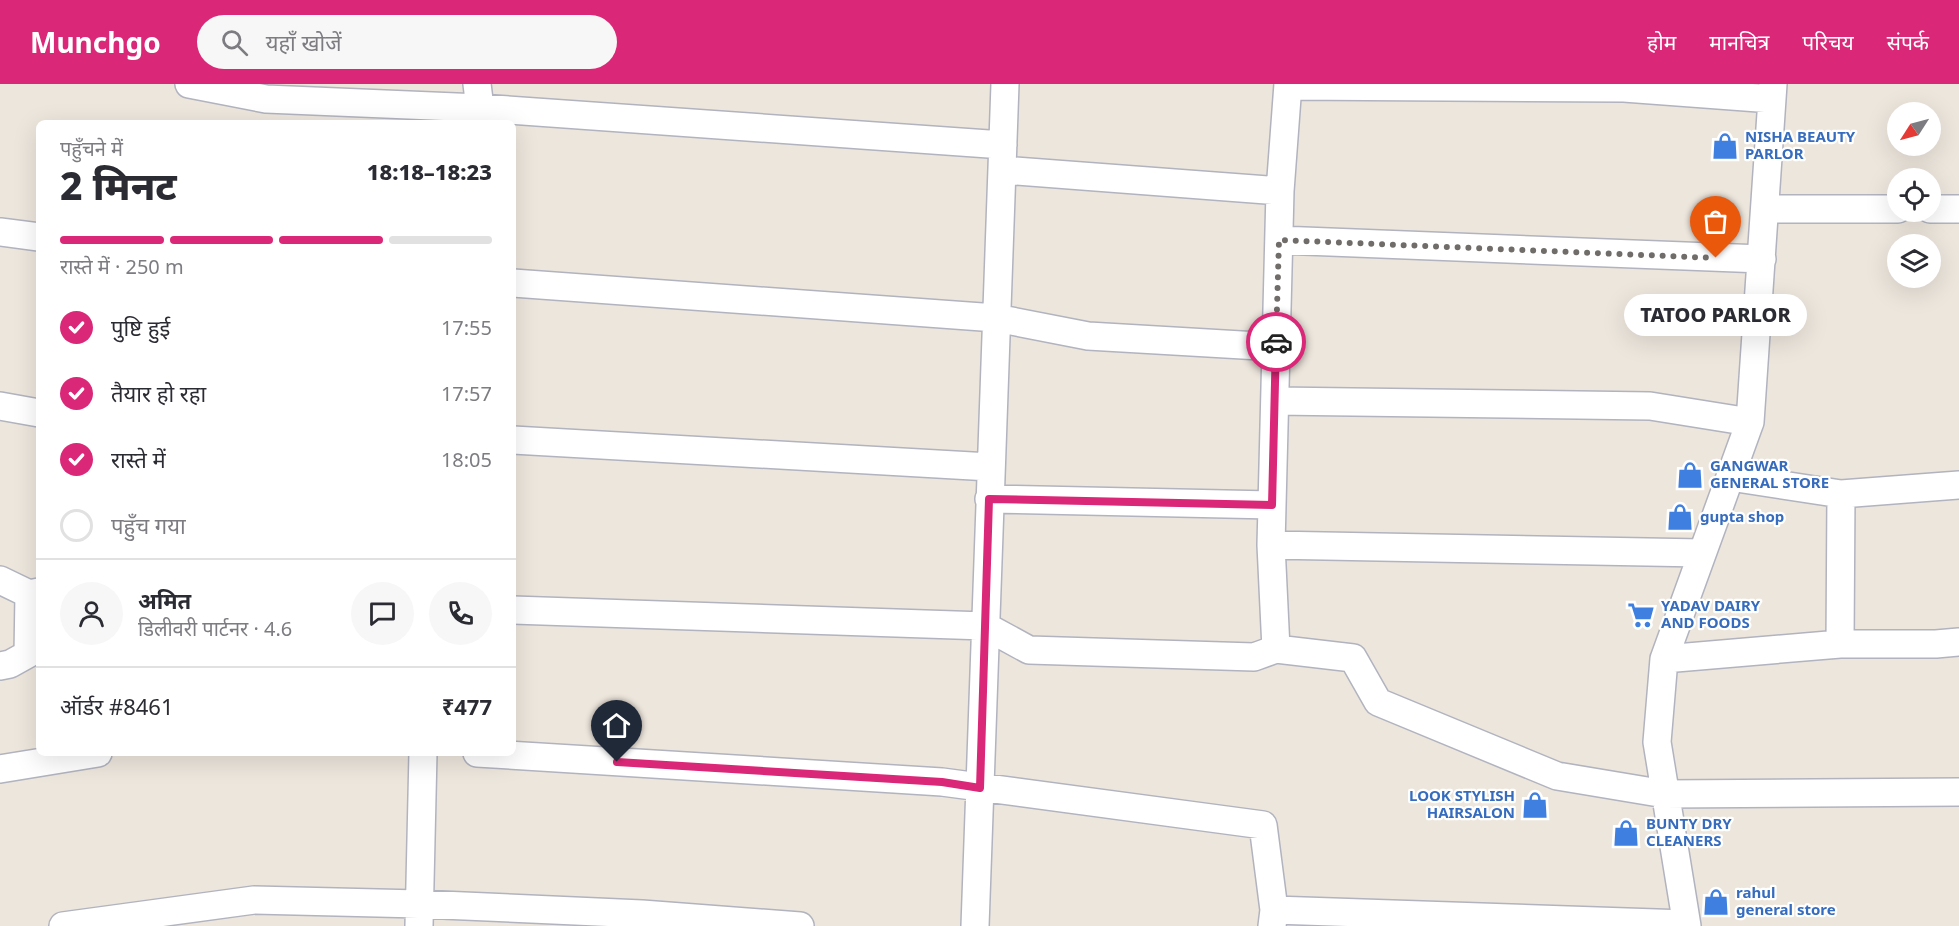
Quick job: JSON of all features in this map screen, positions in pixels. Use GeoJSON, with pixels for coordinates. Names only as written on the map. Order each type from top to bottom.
{"type":"FeatureCollection","features":[{"type":"Feature","properties":{"kind":"street"},"geometry":{"type":"LineString","coordinates":[[189,84],[266,99],[479,105],[1002,158],[1280,191]]}},
{"type":"Feature","properties":{"kind":"street"},"geometry":{"type":"LineString","coordinates":[[975,926],[1005,84]]}},
{"type":"Feature","properties":{"kind":"street"},"geometry":{"type":"LineString","coordinates":[[516,755],[942,782],[1263,825],[1273,918],[1687,925],[1657,742],[1664,659],[1750,422],[1773,92],[1624,86],[1288,85],[1280,191],[1271,545],[1276,649]]}},
{"type":"Feature","properties":{"kind":"street"},"geometry":{"type":"LineString","coordinates":[[1765,209],[1887,209]]}},
{"type":"Feature","properties":{"kind":"street"},"geometry":{"type":"LineString","coordinates":[[1941,209],[1959,210]]}},
{"type":"Feature","properties":{"kind":"street"},"geometry":{"type":"LineString","coordinates":[[0,232],[36,237]]}},
{"type":"Feature","properties":{"kind":"street"},"geometry":{"type":"LineString","coordinates":[[1279,240],[1762,260]]}},
{"type":"Feature","properties":{"kind":"street"},"geometry":{"type":"LineString","coordinates":[[516,283],[996,318],[1088,336],[1276,347]]}},
{"type":"Feature","properties":{"kind":"street"},"geometry":{"type":"LineString","coordinates":[[1275,401],[1650,406],[1750,422]]}},
{"type":"Feature","properties":{"kind":"street"},"geometry":{"type":"LineString","coordinates":[[0,406],[36,412]]}},
{"type":"Feature","properties":{"kind":"street"},"geometry":{"type":"LineString","coordinates":[[516,440],[990,467]]}},
{"type":"Feature","properties":{"kind":"street"},"geometry":{"type":"LineString","coordinates":[[1730,477],[1841,494],[1959,485]]}},
{"type":"Feature","properties":{"kind":"street"},"geometry":{"type":"LineString","coordinates":[[1840,644],[1841,494]]}},
{"type":"Feature","properties":{"kind":"street"},"geometry":{"type":"LineString","coordinates":[[989,499],[1272,505]]}},
{"type":"Feature","properties":{"kind":"street"},"geometry":{"type":"LineString","coordinates":[[1271,545],[1702,553]]}},
{"type":"Feature","properties":{"kind":"street"},"geometry":{"type":"LineString","coordinates":[[0,580],[34,593],[28,654],[10,664],[0,666]]}},
{"type":"Feature","properties":{"kind":"street"},"geometry":{"type":"LineString","coordinates":[[516,610],[985,626],[1029,650],[1254,657],[1276,649],[1353,658],[1378,702],[1557,776],[1665,794],[1959,792]]}},
{"type":"Feature","properties":{"kind":"street"},"geometry":{"type":"LineString","coordinates":[[1664,659],[1840,644],[1959,642]]}},
{"type":"Feature","properties":{"kind":"street"},"geometry":{"type":"LineString","coordinates":[[0,769],[80,756]]}},
{"type":"Feature","properties":{"kind":"street"},"geometry":{"type":"LineString","coordinates":[[419,915],[423,756]]}},
{"type":"Feature","properties":{"kind":"street"},"geometry":{"type":"LineString","coordinates":[[63,926],[254,900],[419,915],[642,914],[800,926]]}},
{"type":"Feature","properties":{"kind":"way so far"},"geometry":{"type":"LineString","coordinates":[[1276,342],[1279,240],[1716,258]]}},
{"type":"Feature","properties":{"kind":"place","name":"NISHA BEAUTY PARLOR"},"geometry":{"type":"Point","coordinates":[1725,146]}},
{"type":"Feature","properties":{"kind":"place","name":"TATOO PARLOR"},"geometry":{"type":"Point","coordinates":[1716,258]}},
{"type":"Feature","properties":{"kind":"place","name":"GANGWAR GENERAL STORE"},"geometry":{"type":"Point","coordinates":[1690,475]}},
{"type":"Feature","properties":{"kind":"place","name":"gupta shop"},"geometry":{"type":"Point","coordinates":[1680,517]}},
{"type":"Feature","properties":{"kind":"place","name":"YADAV DAIRY AND FOODS"},"geometry":{"type":"Point","coordinates":[1641,615]}},
{"type":"Feature","properties":{"kind":"place","name":"LOOK STYLISH HAIRSALON"},"geometry":{"type":"Point","coordinates":[1535,805]}},
{"type":"Feature","properties":{"kind":"place","name":"BUNTY DRY CLEANERS"},"geometry":{"type":"Point","coordinates":[1626,833]}},
{"type":"Feature","properties":{"kind":"place","name":"rahul general store"},"geometry":{"type":"Point","coordinates":[1716,902]}},
{"type":"Feature","properties":{"kind":"route"},"geometry":{"type":"LineString","coordinates":[[617,762],[942,782],[980,788],[989,499],[1272,505],[1276,342]]}}]}
